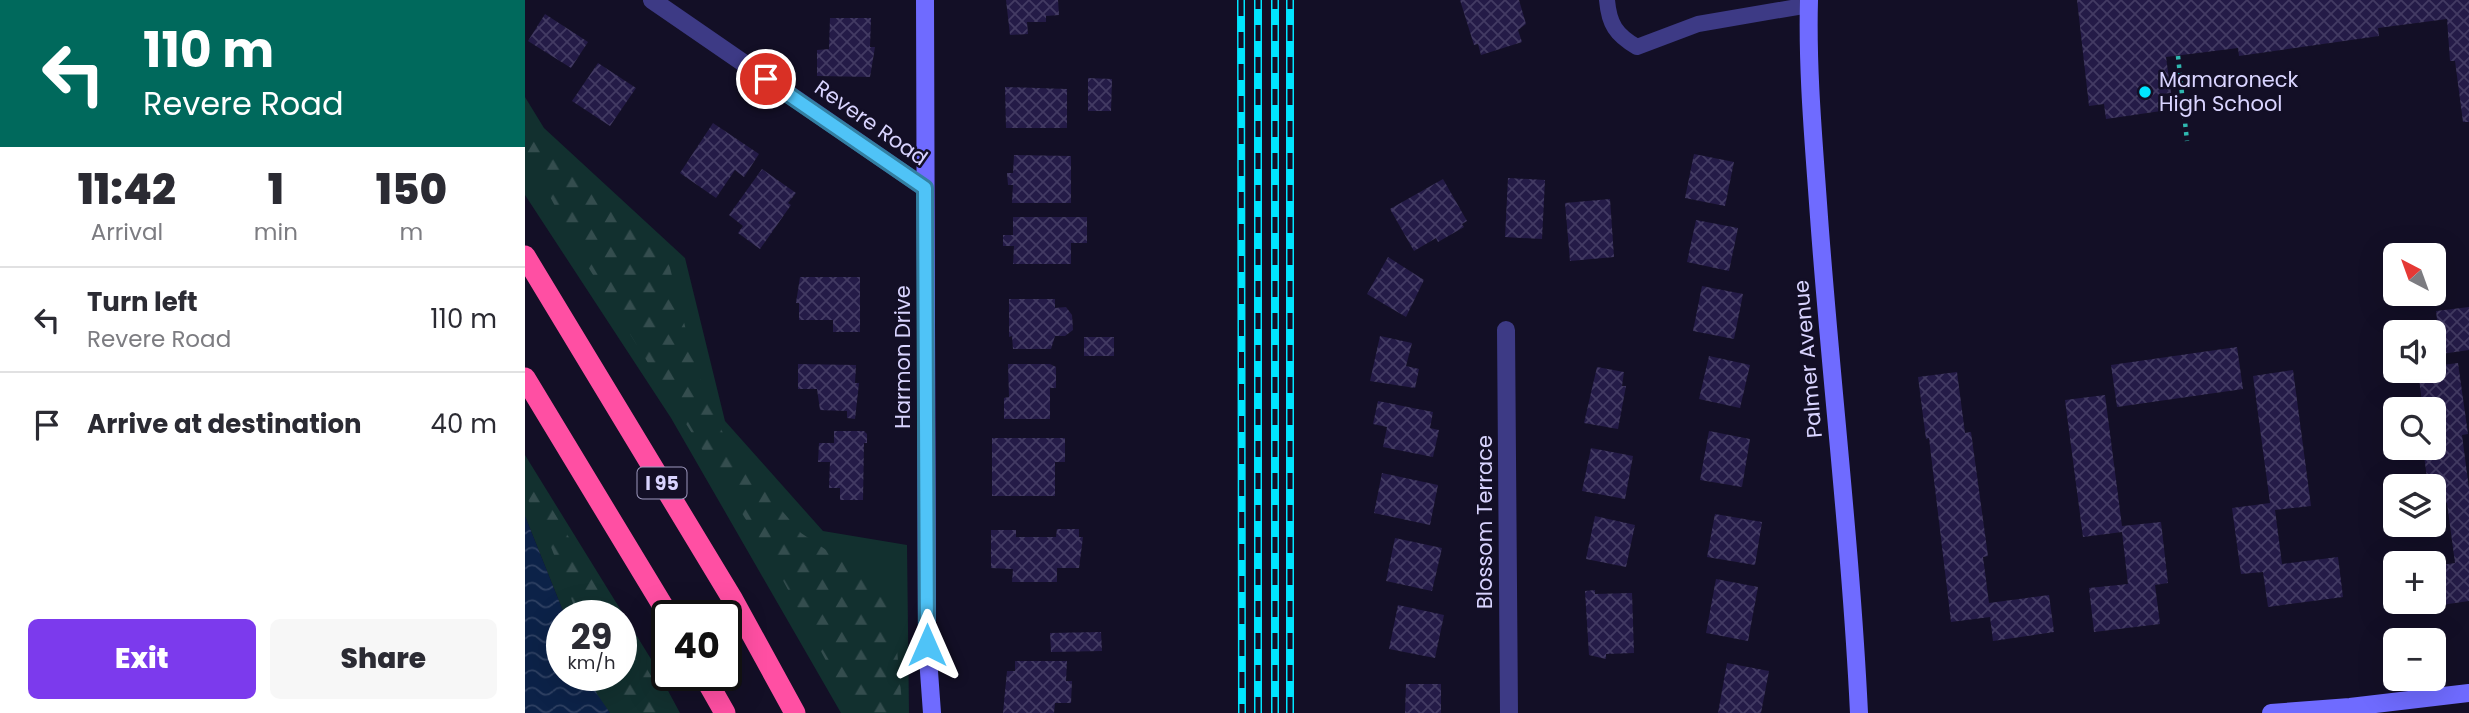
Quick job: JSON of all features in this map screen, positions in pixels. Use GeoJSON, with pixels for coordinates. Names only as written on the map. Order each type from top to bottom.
{"type":"FeatureCollection","features":[{"type":"Feature","properties":{"kind":"highway","name":"I 95"},"geometry":{"type":"LineString","coordinates":[[525,256],[733,600],[795,713]]}},
{"type":"Feature","properties":{"kind":"highway"},"geometry":{"type":"LineString","coordinates":[[525,378],[659,600]]}},
{"type":"Feature","properties":{"kind":"highway"},"geometry":{"type":"LineString","coordinates":[[713,691],[725,713]]}},
{"type":"Feature","properties":{"kind":"street","name":"Revere Road"},"geometry":{"type":"LineString","coordinates":[[652,0],[925,188]]}},
{"type":"Feature","properties":{"kind":"street","name":"Harmon Drive"},"geometry":{"type":"LineString","coordinates":[[925,0],[927,645],[932,713]]}},
{"type":"Feature","properties":{"kind":"street","name":"Palmer Avenue"},"geometry":{"type":"LineString","coordinates":[[1809,2],[1815,158],[1828,336],[1855,617],[1859,713]]}},
{"type":"Feature","properties":{"kind":"street","name":"Blossom Terrace"},"geometry":{"type":"LineString","coordinates":[[1506,330],[1509,713]]}},
{"type":"Feature","properties":{"kind":"street"},"geometry":{"type":"LineString","coordinates":[[2271,713],[2469,693]]}},
{"type":"Feature","properties":{"kind":"lane"},"geometry":{"type":"LineString","coordinates":[[1607,0],[1608,19],[1620,38],[1637,47],[1698,24],[1809,2]]}},
{"type":"Feature","properties":{"kind":"path"},"geometry":{"type":"LineString","coordinates":[[2178,56],[2187,141]]}},
{"type":"Feature","properties":{"kind":"green space"},"geometry":{"type":"Polygon","coordinates":[[[525,97],[544,128],[685,258],[725,421],[823,531],[907,545],[909,713],[841,713],[671,418],[525,195],[525,97]]]}},
{"type":"Feature","properties":{"kind":"green space"},"geometry":{"type":"Polygon","coordinates":[[[525,116],[554,156],[669,264],[694,361],[710,407],[734,455],[801,533],[871,580],[888,602],[896,639],[903,713],[854,713],[778,571],[585,262],[525,150],[525,116]]]}},
{"type":"Feature","properties":{"kind":"green space"},"geometry":{"type":"Polygon","coordinates":[[[525,455],[615,600],[559,600],[525,516],[525,455]]]}},
{"type":"Feature","properties":{"kind":"green space"},"geometry":{"type":"Polygon","coordinates":[[[525,464],[606,600],[572,600],[542,524],[525,495],[525,464]]]}},
{"type":"Feature","properties":{"kind":"green space"},"geometry":{"type":"Polygon","coordinates":[[[637,636],[651,659],[651,691],[668,691],[680,713],[610,713],[595,691],[637,691],[637,636]]]}},
{"type":"Feature","properties":{"kind":"green space"},"geometry":{"type":"Polygon","coordinates":[[[637,652],[651,676],[651,691],[660,691],[673,713],[622,713],[609,691],[637,691],[637,652]]]}},
{"type":"Feature","properties":{"kind":"water"},"geometry":{"type":"Polygon","coordinates":[[[525,516],[559,600],[546,600],[546,691],[596,691],[610,713],[525,713],[525,516]]]}},
{"type":"Feature","properties":{"kind":"building"},"geometry":{"type":"Polygon","coordinates":[[[1006,0],[1058,0],[1059,15],[1046,16],[1046,22],[1027,22],[1028,34],[1010,35],[1006,0]]]}},
{"type":"Feature","properties":{"kind":"building"},"geometry":{"type":"Polygon","coordinates":[[[1460,0],[1519,0],[1526,24],[1518,30],[1522,42],[1481,55],[1478,44],[1474,45],[1460,0]]]}},
{"type":"Feature","properties":{"kind":"building"},"geometry":{"type":"Polygon","coordinates":[[[2077,0],[2469,0],[2469,122],[2463,122],[2455,61],[2450,61],[2447,19],[2378,28],[2379,36],[2239,56],[2238,48],[2166,57],[2171,93],[2159,94],[2161,111],[2106,119],[2104,104],[2089,106],[2077,0]]]}},
{"type":"Feature","properties":{"kind":"building"},"geometry":{"type":"Polygon","coordinates":[[[545,14],[588,42],[571,68],[528,41],[545,14]]]}},
{"type":"Feature","properties":{"kind":"building"},"geometry":{"type":"Polygon","coordinates":[[[830,18],[871,18],[870,47],[875,47],[870,77],[817,76],[817,50],[829,49],[830,18]]]}},
{"type":"Feature","properties":{"kind":"building"},"geometry":{"type":"Polygon","coordinates":[[[598,63],[636,88],[610,126],[572,101],[598,63]]]}},
{"type":"Feature","properties":{"kind":"building"},"geometry":{"type":"Polygon","coordinates":[[[1088,78],[1112,79],[1111,111],[1088,111],[1088,78]]]}},
{"type":"Feature","properties":{"kind":"building"},"geometry":{"type":"Polygon","coordinates":[[[1005,87],[1067,89],[1067,128],[1006,128],[1005,87]]]}},
{"type":"Feature","properties":{"kind":"building"},"geometry":{"type":"Polygon","coordinates":[[[713,123],[759,154],[744,177],[735,170],[716,198],[680,173],[713,123]]]}},
{"type":"Feature","properties":{"kind":"building"},"geometry":{"type":"Polygon","coordinates":[[[1694,154],[1734,162],[1725,206],[1685,198],[1694,154]]]}},
{"type":"Feature","properties":{"kind":"building"},"geometry":{"type":"Polygon","coordinates":[[[1014,155],[1071,156],[1071,203],[1012,203],[1013,185],[1008,185],[1007,173],[1013,173],[1014,155]]]}},
{"type":"Feature","properties":{"kind":"building"},"geometry":{"type":"Polygon","coordinates":[[[762,169],[796,193],[788,203],[791,205],[760,249],[738,233],[743,226],[729,215],[762,169]]]}},
{"type":"Feature","properties":{"kind":"building"},"geometry":{"type":"Polygon","coordinates":[[[1508,178],[1545,180],[1542,239],[1505,237],[1508,178]]]}},
{"type":"Feature","properties":{"kind":"building"},"geometry":{"type":"Polygon","coordinates":[[[1443,179],[1467,221],[1462,224],[1464,227],[1438,242],[1436,238],[1414,251],[1390,209],[1443,179]]]}},
{"type":"Feature","properties":{"kind":"building"},"geometry":{"type":"Polygon","coordinates":[[[1610,199],[1614,257],[1570,261],[1565,203],[1610,199]]]}},
{"type":"Feature","properties":{"kind":"building"},"geometry":{"type":"Polygon","coordinates":[[[1013,217],[1087,217],[1087,243],[1071,243],[1071,264],[1013,264],[1014,246],[1003,246],[1003,235],[1013,235],[1013,217]]]}},
{"type":"Feature","properties":{"kind":"building"},"geometry":{"type":"Polygon","coordinates":[[[1696,220],[1738,228],[1729,271],[1687,262],[1696,220]]]}},
{"type":"Feature","properties":{"kind":"building"},"geometry":{"type":"Polygon","coordinates":[[[1388,257],[1424,280],[1406,317],[1367,294],[1388,257]]]}},
{"type":"Feature","properties":{"kind":"building"},"geometry":{"type":"Polygon","coordinates":[[[800,277],[860,277],[860,332],[833,332],[833,320],[799,320],[799,303],[796,303],[800,277]]]}},
{"type":"Feature","properties":{"kind":"building"},"geometry":{"type":"Polygon","coordinates":[[[1702,286],[1743,294],[1734,339],[1693,331],[1702,286]]]}},
{"type":"Feature","properties":{"kind":"building"},"geometry":{"type":"Polygon","coordinates":[[[1009,299],[1055,299],[1055,308],[1066,307],[1072,315],[1073,330],[1065,336],[1055,336],[1051,349],[1013,349],[1012,336],[1009,337],[1009,299]]]}},
{"type":"Feature","properties":{"kind":"building"},"geometry":{"type":"Polygon","coordinates":[[[2469,307],[2469,350],[2446,353],[2446,320],[2437,320],[2436,311],[2469,307]]]}},
{"type":"Feature","properties":{"kind":"building"},"geometry":{"type":"Polygon","coordinates":[[[1380,336],[1412,343],[1406,366],[1419,369],[1415,388],[1370,381],[1380,336]]]}},
{"type":"Feature","properties":{"kind":"building"},"geometry":{"type":"Polygon","coordinates":[[[1084,337],[1114,337],[1114,356],[1084,356],[1084,337]]]}},
{"type":"Feature","properties":{"kind":"building"},"geometry":{"type":"Polygon","coordinates":[[[2237,347],[2243,389],[2117,407],[2111,365],[2237,347]]]}},
{"type":"Feature","properties":{"kind":"building"},"geometry":{"type":"Polygon","coordinates":[[[1709,356],[1750,365],[1740,408],[1699,399],[1709,356]]]}},
{"type":"Feature","properties":{"kind":"building"},"geometry":{"type":"Polygon","coordinates":[[[2458,363],[2468,434],[2462,435],[2469,489],[2469,601],[2446,604],[2446,564],[2455,563],[2446,503],[2446,474],[2426,474],[2425,460],[2446,460],[2446,397],[2421,397],[2420,383],[2446,383],[2446,364],[2458,363]]]}},
{"type":"Feature","properties":{"kind":"building"},"geometry":{"type":"Polygon","coordinates":[[[798,364],[856,365],[855,383],[859,383],[855,419],[847,418],[847,411],[820,410],[817,389],[798,389],[798,364]]]}},
{"type":"Feature","properties":{"kind":"building"},"geometry":{"type":"Polygon","coordinates":[[[1008,364],[1050,364],[1056,367],[1056,388],[1050,388],[1050,419],[1004,419],[1004,398],[1009,397],[1008,364]]]}},
{"type":"Feature","properties":{"kind":"building"},"geometry":{"type":"Polygon","coordinates":[[[1597,367],[1624,372],[1622,386],[1626,386],[1618,429],[1584,423],[1597,367]]]}},
{"type":"Feature","properties":{"kind":"building"},"geometry":{"type":"Polygon","coordinates":[[[2293,370],[2311,506],[2275,510],[2282,564],[2338,557],[2343,597],[2268,607],[2263,572],[2241,574],[2232,508],[2270,503],[2253,376],[2293,370]]]}},
{"type":"Feature","properties":{"kind":"building"},"geometry":{"type":"Polygon","coordinates":[[[1957,372],[1965,433],[1971,432],[1988,556],[1983,557],[1989,603],[2049,595],[2054,632],[1993,641],[1990,617],[1951,622],[1929,438],[1926,439],[1918,377],[1957,372]]]}},
{"type":"Feature","properties":{"kind":"building"},"geometry":{"type":"Polygon","coordinates":[[[2105,395],[2122,526],[2161,522],[2168,583],[2155,585],[2160,624],[2094,632],[2089,588],[2128,584],[2122,532],[2083,537],[2065,400],[2105,395]]]}},
{"type":"Feature","properties":{"kind":"building"},"geometry":{"type":"Polygon","coordinates":[[[1378,401],[1433,412],[1430,428],[1439,430],[1433,457],[1383,447],[1387,427],[1373,424],[1378,401]]]}},
{"type":"Feature","properties":{"kind":"building"},"geometry":{"type":"Polygon","coordinates":[[[834,431],[864,431],[867,434],[867,443],[864,443],[863,500],[840,500],[840,488],[829,488],[830,462],[818,462],[819,443],[834,443],[834,431]]]}},
{"type":"Feature","properties":{"kind":"building"},"geometry":{"type":"Polygon","coordinates":[[[1709,431],[1750,439],[1742,487],[1700,480],[1709,431]]]}},
{"type":"Feature","properties":{"kind":"building"},"geometry":{"type":"Polygon","coordinates":[[[992,438],[1065,438],[1065,462],[1055,462],[1055,496],[992,496],[992,438]]]}},
{"type":"Feature","properties":{"kind":"building"},"geometry":{"type":"Polygon","coordinates":[[[1591,448],[1633,456],[1625,499],[1582,491],[1591,448]]]}},
{"type":"Feature","properties":{"kind":"building"},"geometry":{"type":"Polygon","coordinates":[[[1382,473],[1438,485],[1430,525],[1374,513],[1382,473]]]}},
{"type":"Feature","properties":{"kind":"building"},"geometry":{"type":"Polygon","coordinates":[[[1715,514],[1762,522],[1755,565],[1707,557],[1715,514]]]}},
{"type":"Feature","properties":{"kind":"building"},"geometry":{"type":"Polygon","coordinates":[[[1595,516],[1635,525],[1626,567],[1586,559],[1595,516]]]}},
{"type":"Feature","properties":{"kind":"building"},"geometry":{"type":"Polygon","coordinates":[[[1057,529],[1079,529],[1079,537],[1083,537],[1079,568],[1057,568],[1057,582],[1012,582],[1013,569],[991,568],[991,530],[1016,530],[1016,537],[1056,537],[1057,529]]]}},
{"type":"Feature","properties":{"kind":"building"},"geometry":{"type":"Polygon","coordinates":[[[1395,538],[1442,548],[1432,591],[1386,581],[1395,538]]]}},
{"type":"Feature","properties":{"kind":"building"},"geometry":{"type":"Polygon","coordinates":[[[1716,579],[1758,587],[1748,641],[1706,633],[1716,579]]]}},
{"type":"Feature","properties":{"kind":"building"},"geometry":{"type":"Polygon","coordinates":[[[1595,590],[1595,594],[1632,593],[1634,653],[1606,654],[1606,659],[1589,655],[1585,591],[1595,590]]]}},
{"type":"Feature","properties":{"kind":"building"},"geometry":{"type":"Polygon","coordinates":[[[1398,605],[1444,615],[1435,658],[1389,649],[1398,605]]]}},
{"type":"Feature","properties":{"kind":"building"},"geometry":{"type":"Polygon","coordinates":[[[1101,632],[1102,651],[1051,652],[1050,633],[1101,632]]]}},
{"type":"Feature","properties":{"kind":"building"},"geometry":{"type":"Polygon","coordinates":[[[1015,661],[1067,661],[1066,681],[1072,681],[1071,703],[1055,703],[1054,713],[1003,713],[1007,671],[1015,671],[1015,661]]]}},
{"type":"Feature","properties":{"kind":"building"},"geometry":{"type":"Polygon","coordinates":[[[1727,663],[1769,671],[1761,713],[1718,713],[1727,663]]]}},
{"type":"Feature","properties":{"kind":"building"},"geometry":{"type":"Polygon","coordinates":[[[1406,684],[1441,684],[1441,713],[1405,713],[1406,684]]]}},
{"type":"Feature","properties":{"kind":"railway"},"geometry":{"type":"LineString","coordinates":[[1241,0],[1242,713]]}},
{"type":"Feature","properties":{"kind":"railway"},"geometry":{"type":"LineString","coordinates":[[1258,0],[1258,713]]}},
{"type":"Feature","properties":{"kind":"railway"},"geometry":{"type":"LineString","coordinates":[[1275,0],[1275,713]]}},
{"type":"Feature","properties":{"kind":"railway"},"geometry":{"type":"LineString","coordinates":[[1290,0],[1290,713]]}},
{"type":"Feature","properties":{"kind":"place","name":"Mamaroneck High School"},"geometry":{"type":"Point","coordinates":[2145,92]}},
{"type":"Feature","properties":{"kind":"route"},"geometry":{"type":"LineString","coordinates":[[766,79],[925,188],[927,645]]}}]}
